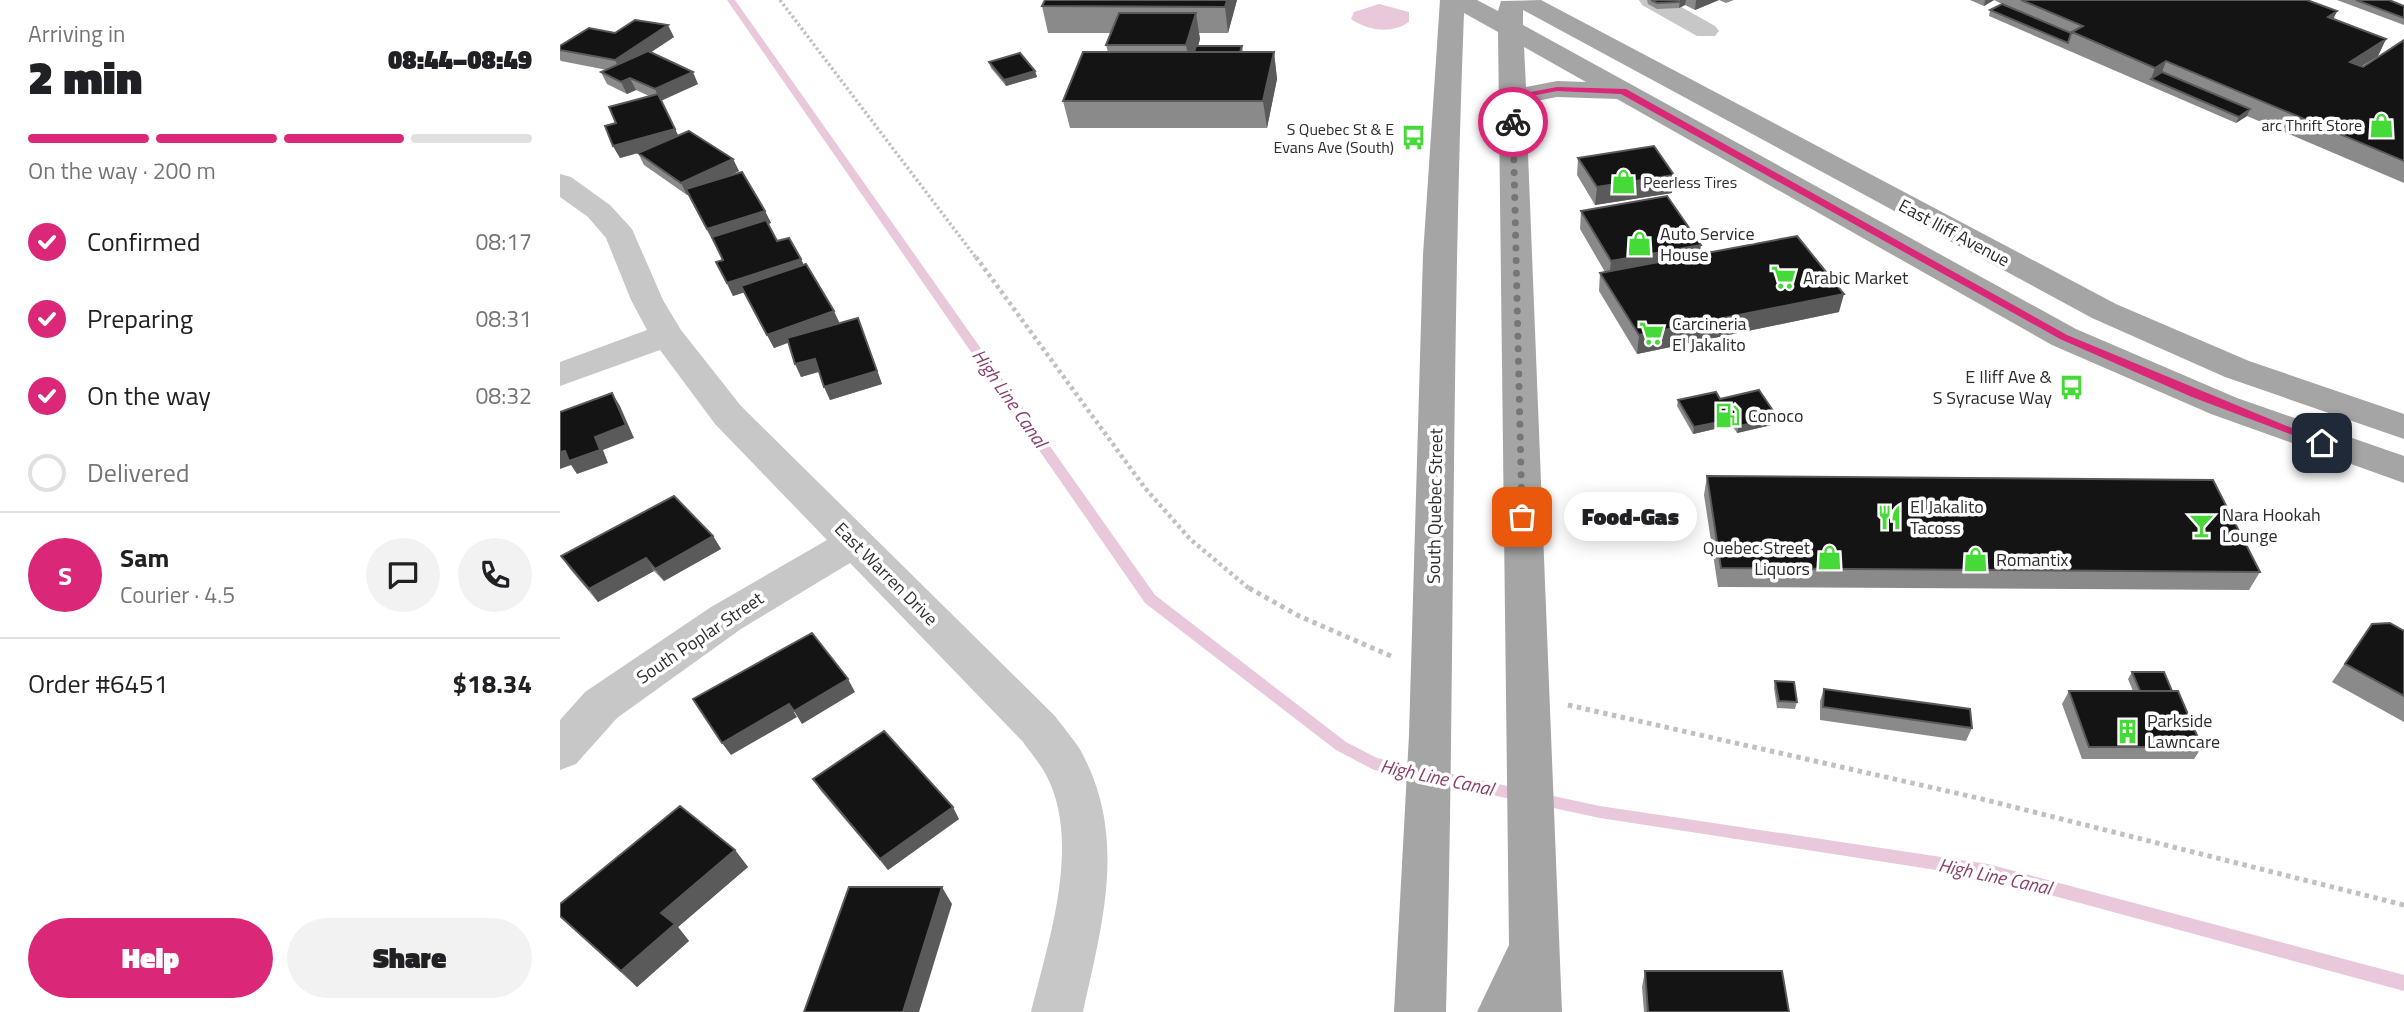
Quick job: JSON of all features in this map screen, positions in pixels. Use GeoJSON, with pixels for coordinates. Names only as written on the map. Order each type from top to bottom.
{"type":"FeatureCollection","features":[{"type":"Feature","properties":{"kind":"main road","name":"South Quebec Street"},"geometry":{"type":"LineString","coordinates":[[1420,1012],[1431,735],[1439,255],[1452,0]]}},
{"type":"Feature","properties":{"kind":"main road","name":"East Iliff Avenue"},"geometry":{"type":"LineString","coordinates":[[1459,0],[1514,9],[2104,311],[2237,369],[2404,427]]}},
{"type":"Feature","properties":{"kind":"main road","name":"East Iliff Avenue"},"geometry":{"type":"LineString","coordinates":[[1514,9],[1623,91],[2064,337],[2224,406],[2404,470]]}},
{"type":"Feature","properties":{"kind":"main road"},"geometry":{"type":"LineString","coordinates":[[1514,9],[1512,98],[1527,753],[1536,1012]]}},
{"type":"Feature","properties":{"kind":"main road"},"geometry":{"type":"LineString","coordinates":[[1512,98],[1557,89],[1623,91]]}},
{"type":"Feature","properties":{"kind":"main road"},"geometry":{"type":"LineString","coordinates":[[1503,1012],[1524,974],[1534,939]]}},
{"type":"Feature","properties":{"kind":"street"},"geometry":{"type":"LineString","coordinates":[[1651,0],[1706,31]]}},
{"type":"Feature","properties":{"kind":"street","name":"East Warren Drive"},"geometry":{"type":"LineString","coordinates":[[560,183],[599,211],[621,236],[647,300],[667,335],[728,415],[1039,729],[1068,770],[1085,825],[1083,885],[1057,1012]]}},
{"type":"Feature","properties":{"kind":"street"},"geometry":{"type":"LineString","coordinates":[[560,375],[667,335]]}},
{"type":"Feature","properties":{"kind":"street","name":"South Poplar Street"},"geometry":{"type":"LineString","coordinates":[[560,751],[601,705],[726,618],[855,542]]}},
{"type":"Feature","properties":{"kind":"shaded area"},"geometry":{"type":"Polygon","coordinates":[[[1379,4],[1409,12],[1409,22],[1380,30],[1351,19],[1354,12],[1379,4]]]}},
{"type":"Feature","properties":{"kind":"building"},"geometry":{"type":"Polygon","coordinates":[[[1045,0],[1227,0],[1225,7],[1042,6],[1045,0]]]}},
{"type":"Feature","properties":{"kind":"building"},"geometry":{"type":"Polygon","coordinates":[[[1651,0],[1676,0],[1680,2],[1657,3],[1651,0]]]}},
{"type":"Feature","properties":{"kind":"building"},"geometry":{"type":"Polygon","coordinates":[[[2021,0],[2307,0],[2337,11],[2328,17],[2386,39],[2350,62],[2363,67],[2404,40],[2404,161],[2166,61],[2155,68],[2072,32],[2083,26],[2021,0]]]}},
{"type":"Feature","properties":{"kind":"building"},"geometry":{"type":"Polygon","coordinates":[[[2356,0],[2389,0],[2404,6],[2404,18],[2356,0]]]}},
{"type":"Feature","properties":{"kind":"building"},"geometry":{"type":"Polygon","coordinates":[[[2002,4],[2071,33],[2068,43],[1990,10],[2002,4]]]}},
{"type":"Feature","properties":{"kind":"building"},"geometry":{"type":"Polygon","coordinates":[[[1119,13],[1196,13],[1186,45],[1106,45],[1119,13]]]}},
{"type":"Feature","properties":{"kind":"building"},"geometry":{"type":"Polygon","coordinates":[[[635,20],[668,25],[615,60],[560,50],[560,46],[589,28],[615,33],[635,20]]]}},
{"type":"Feature","properties":{"kind":"building"},"geometry":{"type":"Polygon","coordinates":[[[1196,46],[1242,46],[1240,52],[1194,52],[1196,46]]]}},
{"type":"Feature","properties":{"kind":"building"},"geometry":{"type":"Polygon","coordinates":[[[648,51],[693,72],[655,89],[630,78],[621,82],[601,72],[648,51]]]}},
{"type":"Feature","properties":{"kind":"building"},"geometry":{"type":"Polygon","coordinates":[[[1083,52],[1274,52],[1263,101],[1063,101],[1083,52]]]}},
{"type":"Feature","properties":{"kind":"building"},"geometry":{"type":"Polygon","coordinates":[[[1020,53],[1035,71],[1004,80],[989,62],[1020,53]]]}},
{"type":"Feature","properties":{"kind":"building"},"geometry":{"type":"Polygon","coordinates":[[[2162,72],[2250,109],[2239,117],[2151,79],[2162,72]]]}},
{"type":"Feature","properties":{"kind":"building"},"geometry":{"type":"Polygon","coordinates":[[[658,94],[675,129],[613,146],[605,126],[616,123],[609,107],[658,94]]]}},
{"type":"Feature","properties":{"kind":"building"},"geometry":{"type":"Polygon","coordinates":[[[689,131],[733,159],[681,183],[638,153],[689,131]]]}},
{"type":"Feature","properties":{"kind":"building"},"geometry":{"type":"Polygon","coordinates":[[[1654,146],[1674,175],[1597,187],[1578,158],[1654,146]]]}},
{"type":"Feature","properties":{"kind":"building"},"geometry":{"type":"Polygon","coordinates":[[[742,172],[765,211],[707,229],[686,189],[742,172]]]}},
{"type":"Feature","properties":{"kind":"building"},"geometry":{"type":"Polygon","coordinates":[[[1667,196],[1701,245],[1611,261],[1581,211],[1667,196]]]}},
{"type":"Feature","properties":{"kind":"building"},"geometry":{"type":"Polygon","coordinates":[[[766,220],[777,241],[789,238],[801,259],[727,283],[716,262],[723,260],[712,237],[766,220]]]}},
{"type":"Feature","properties":{"kind":"building"},"geometry":{"type":"Polygon","coordinates":[[[1797,236],[1844,294],[1639,335],[1600,273],[1797,236]]]}},
{"type":"Feature","properties":{"kind":"building"},"geometry":{"type":"Polygon","coordinates":[[[806,264],[834,311],[767,335],[741,286],[806,264]]]}},
{"type":"Feature","properties":{"kind":"building"},"geometry":{"type":"Polygon","coordinates":[[[858,318],[877,371],[824,387],[815,359],[795,364],[787,338],[858,318]]]}},
{"type":"Feature","properties":{"kind":"building"},"geometry":{"type":"Polygon","coordinates":[[[1759,390],[1778,418],[1739,426],[1734,419],[1694,427],[1678,400],[1716,392],[1720,399],[1759,390]]]}},
{"type":"Feature","properties":{"kind":"building"},"geometry":{"type":"Polygon","coordinates":[[[612,393],[626,425],[595,437],[600,450],[569,461],[565,451],[560,452],[560,412],[612,393]]]}},
{"type":"Feature","properties":{"kind":"building"},"geometry":{"type":"Polygon","coordinates":[[[1707,476],[2213,480],[2260,572],[1721,568],[1707,476]]]}},
{"type":"Feature","properties":{"kind":"building"},"geometry":{"type":"Polygon","coordinates":[[[674,496],[713,536],[655,569],[646,558],[589,589],[561,556],[674,496]]]}},
{"type":"Feature","properties":{"kind":"building"},"geometry":{"type":"Polygon","coordinates":[[[2390,623],[2404,631],[2404,696],[2345,664],[2372,624],[2390,623]]]}},
{"type":"Feature","properties":{"kind":"building"},"geometry":{"type":"Polygon","coordinates":[[[812,633],[848,679],[794,711],[789,704],[722,743],[693,699],[812,633]]]}},
{"type":"Feature","properties":{"kind":"building"},"geometry":{"type":"Polygon","coordinates":[[[2132,672],[2164,672],[2172,691],[2140,691],[2132,672]]]}},
{"type":"Feature","properties":{"kind":"building"},"geometry":{"type":"Polygon","coordinates":[[[1775,681],[1794,682],[1797,702],[1779,701],[1775,681]]]}},
{"type":"Feature","properties":{"kind":"building"},"geometry":{"type":"Polygon","coordinates":[[[1824,689],[1970,709],[1972,728],[1823,707],[1824,689]]]}},
{"type":"Feature","properties":{"kind":"building","name":"Parkside Lawncare"},"geometry":{"type":"Polygon","coordinates":[[[2069,691],[2178,691],[2202,747],[2089,747],[2069,691]]]}},
{"type":"Feature","properties":{"kind":"building"},"geometry":{"type":"Polygon","coordinates":[[[884,731],[953,807],[880,859],[813,779],[884,731]]]}},
{"type":"Feature","properties":{"kind":"building"},"geometry":{"type":"Polygon","coordinates":[[[680,806],[735,850],[661,913],[675,924],[621,971],[560,916],[560,904],[680,806]]]}},
{"type":"Feature","properties":{"kind":"building"},"geometry":{"type":"Polygon","coordinates":[[[849,887],[942,887],[903,1012],[804,1012],[849,887]]]}},
{"type":"Feature","properties":{"kind":"building"},"geometry":{"type":"Polygon","coordinates":[[[1645,971],[1782,971],[1789,1012],[1648,1012],[1645,971]]]}},
{"type":"Feature","properties":{"kind":"waterway","name":"High Line Canal"},"geometry":{"type":"LineString","coordinates":[[731,0],[1150,599],[1341,746],[1374,764],[1600,812],[1988,871],[2404,983]]}},
{"type":"Feature","properties":{"kind":"way so far"},"geometry":{"type":"LineString","coordinates":[[1513,122],[1522,517]]}},
{"type":"Feature","properties":{"kind":"place","name":"arc Thrift Store"},"geometry":{"type":"Point","coordinates":[2382,125]}},
{"type":"Feature","properties":{"kind":"place","name":"S Quebec St & E Evans Ave (South)"},"geometry":{"type":"Point","coordinates":[1414,138]}},
{"type":"Feature","properties":{"kind":"place","name":"Peerless Tires"},"geometry":{"type":"Point","coordinates":[1623,182]}},
{"type":"Feature","properties":{"kind":"place","name":"Auto Service House"},"geometry":{"type":"Point","coordinates":[1640,244]}},
{"type":"Feature","properties":{"kind":"place","name":"Arabic Market"},"geometry":{"type":"Point","coordinates":[1783,278]}},
{"type":"Feature","properties":{"kind":"place","name":"Carcineria El Jakalito"},"geometry":{"type":"Point","coordinates":[1652,334]}},
{"type":"Feature","properties":{"kind":"place","name":"E Iliff Ave & S Syracuse Way"},"geometry":{"type":"Point","coordinates":[2072,387]}},
{"type":"Feature","properties":{"kind":"place","name":"Conoco"},"geometry":{"type":"Point","coordinates":[1728,416]}},
{"type":"Feature","properties":{"kind":"place","name":"Food-Gas"},"geometry":{"type":"Point","coordinates":[1522,517]}},
{"type":"Feature","properties":{"kind":"place","name":"El Jakalito Tacoss"},"geometry":{"type":"Point","coordinates":[1890,517]}},
{"type":"Feature","properties":{"kind":"place","name":"Nara Hookah Lounge"},"geometry":{"type":"Point","coordinates":[2202,525]}},
{"type":"Feature","properties":{"kind":"place","name":"Quebec Street Liquors"},"geometry":{"type":"Point","coordinates":[1830,558]}},
{"type":"Feature","properties":{"kind":"place","name":"Romantix"},"geometry":{"type":"Point","coordinates":[1976,560]}},
{"type":"Feature","properties":{"kind":"place","name":"Parkside Lawncare"},"geometry":{"type":"Point","coordinates":[2127,731]}},
{"type":"Feature","properties":{"kind":"route"},"geometry":{"type":"LineString","coordinates":[[1513,122],[1512,98],[1557,89],[1623,91],[1979,292],[2064,337],[2196,395],[2322,443]]}}]}
